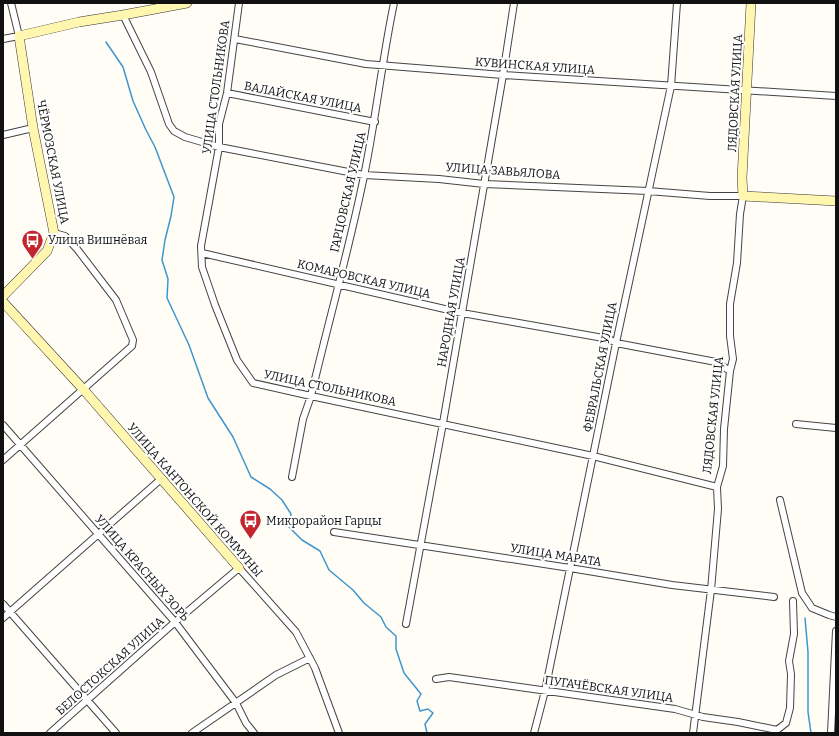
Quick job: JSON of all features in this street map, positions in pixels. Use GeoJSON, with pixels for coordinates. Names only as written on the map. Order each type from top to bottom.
{"type":"FeatureCollection","features":[{"type":"Feature","properties":{"kind":"street","name":"ЧЁРМОЗСКАЯ УЛИЦА"},"geometry":{"type":"LineString","coordinates":[[11,3],[19,36],[33,128],[54,233],[65,236],[77,249],[116,300],[133,340],[132,346],[83,389]]}},
{"type":"Feature","properties":{"kind":"street"},"geometry":{"type":"LineString","coordinates":[[3,39],[79,22],[187,3]]}},
{"type":"Feature","properties":{"kind":"street","name":"УЛИЦА СТОЛЬНИКОВА"},"geometry":{"type":"LineString","coordinates":[[239,3],[227,93],[219,124],[219,147],[201,246],[202,267],[215,305],[237,360],[254,383],[593,456],[717,486]]}},
{"type":"Feature","properties":{"kind":"street","name":"ГАРЦОВСКАЯ УЛИЦА"},"geometry":{"type":"LineString","coordinates":[[292,477],[303,419],[311,396],[353,228],[375,122],[394,3]]}},
{"type":"Feature","properties":{"kind":"street","name":"НАРОДНАЯ УЛИЦА"},"geometry":{"type":"LineString","coordinates":[[406,624],[443,423],[514,3]]}},
{"type":"Feature","properties":{"kind":"street","name":"ФЕВРАЛЬСКАЯ УЛИЦА"},"geometry":{"type":"LineString","coordinates":[[534,733],[545,691],[616,343],[671,86],[677,3]]}},
{"type":"Feature","properties":{"kind":"street","name":"ЛЯДОВСКАЯ УЛИЦА"},"geometry":{"type":"LineString","coordinates":[[694,733],[695,714],[711,590],[718,509],[717,486],[722,466],[730,371],[733,360],[730,336],[730,304],[737,263],[740,214],[743,196],[742,178],[751,3]]}},
{"type":"Feature","properties":{"kind":"street","name":"УЛИЦА ЗАВЬЯЛОВА"},"geometry":{"type":"LineString","coordinates":[[123,15],[151,72],[169,124],[174,131],[185,137],[219,147],[299,164],[364,175],[438,179],[484,184],[836,201]]}},
{"type":"Feature","properties":{"kind":"street","name":"КУВИНСКАЯ УЛИЦА"},"geometry":{"type":"LineString","coordinates":[[235,39],[366,64],[503,75],[836,96]]}},
{"type":"Feature","properties":{"kind":"street","name":"ВАЛАЙСКАЯ УЛИЦА"},"geometry":{"type":"LineString","coordinates":[[227,93],[375,122]]}},
{"type":"Feature","properties":{"kind":"street"},"geometry":{"type":"LineString","coordinates":[[3,135],[33,128]]}},
{"type":"Feature","properties":{"kind":"street"},"geometry":{"type":"LineString","coordinates":[[3,296],[47,251],[54,233]]}},
{"type":"Feature","properties":{"kind":"street","name":"КОМАРОВСКАЯ УЛИЦА"},"geometry":{"type":"LineString","coordinates":[[202,252],[462,313],[609,339],[616,343],[716,362],[730,371]]}},
{"type":"Feature","properties":{"kind":"street","name":"УЛИЦА КАНТОНСКОЙ КОММУНЫ"},"geometry":{"type":"LineString","coordinates":[[3,302],[83,389],[296,632],[315,668],[339,733]]}},
{"type":"Feature","properties":{"kind":"street"},"geometry":{"type":"LineString","coordinates":[[3,460],[83,389]]}},
{"type":"Feature","properties":{"kind":"street"},"geometry":{"type":"LineString","coordinates":[[796,424],[836,428]]}},
{"type":"Feature","properties":{"kind":"street","name":"УЛИЦА КРАСНЫХ ЗОРЬ"},"geometry":{"type":"LineString","coordinates":[[3,426],[176,622],[236,703],[246,723],[254,733]]}},
{"type":"Feature","properties":{"kind":"street"},"geometry":{"type":"LineString","coordinates":[[3,618],[162,479]]}},
{"type":"Feature","properties":{"kind":"street"},"geometry":{"type":"LineString","coordinates":[[780,500],[802,593],[812,608],[836,617]]}},
{"type":"Feature","properties":{"kind":"street","name":"УЛИЦА МАРАТА"},"geometry":{"type":"LineString","coordinates":[[334,532],[672,585],[774,597]]}},
{"type":"Feature","properties":{"kind":"street","name":"БЕЛОСТОКСКАЯ УЛИЦА"},"geometry":{"type":"LineString","coordinates":[[50,733],[239,568]]}},
{"type":"Feature","properties":{"kind":"street","name":"ПУГАЧЁВСКАЯ УЛИЦА"},"geometry":{"type":"LineString","coordinates":[[436,679],[449,677],[675,709],[703,717],[777,730],[786,723],[790,708],[789,661],[794,634],[793,600]]}},
{"type":"Feature","properties":{"kind":"street"},"geometry":{"type":"LineString","coordinates":[[3,604],[116,733]]}},
{"type":"Feature","properties":{"kind":"street"},"geometry":{"type":"LineString","coordinates":[[831,733],[836,631]]}},
{"type":"Feature","properties":{"kind":"street"},"geometry":{"type":"LineString","coordinates":[[192,733],[276,676],[310,658]]}},
{"type":"Feature","properties":{"kind":"waterway"},"geometry":{"type":"LineString","coordinates":[[106,42],[123,67],[133,101],[155,147],[174,197],[162,260],[168,279],[167,298],[189,345],[208,398],[233,437],[251,477],[270,489],[282,500],[291,514],[289,527],[302,540],[320,551],[329,570],[353,590],[364,603],[381,617],[386,627],[396,636],[396,649],[404,673],[421,694],[417,701],[420,711],[428,709],[433,713],[425,724],[427,733]]}},
{"type":"Feature","properties":{"kind":"waterway"},"geometry":{"type":"LineString","coordinates":[[805,618],[808,652],[808,712],[811,733]]}},
{"type":"Feature","properties":{"kind":"place","name":"Улица Вишнёвая"},"geometry":{"type":"Point","coordinates":[33,260]}},
{"type":"Feature","properties":{"kind":"place","name":"Микрорайон Гарцы"},"geometry":{"type":"Point","coordinates":[250,540]}}]}
